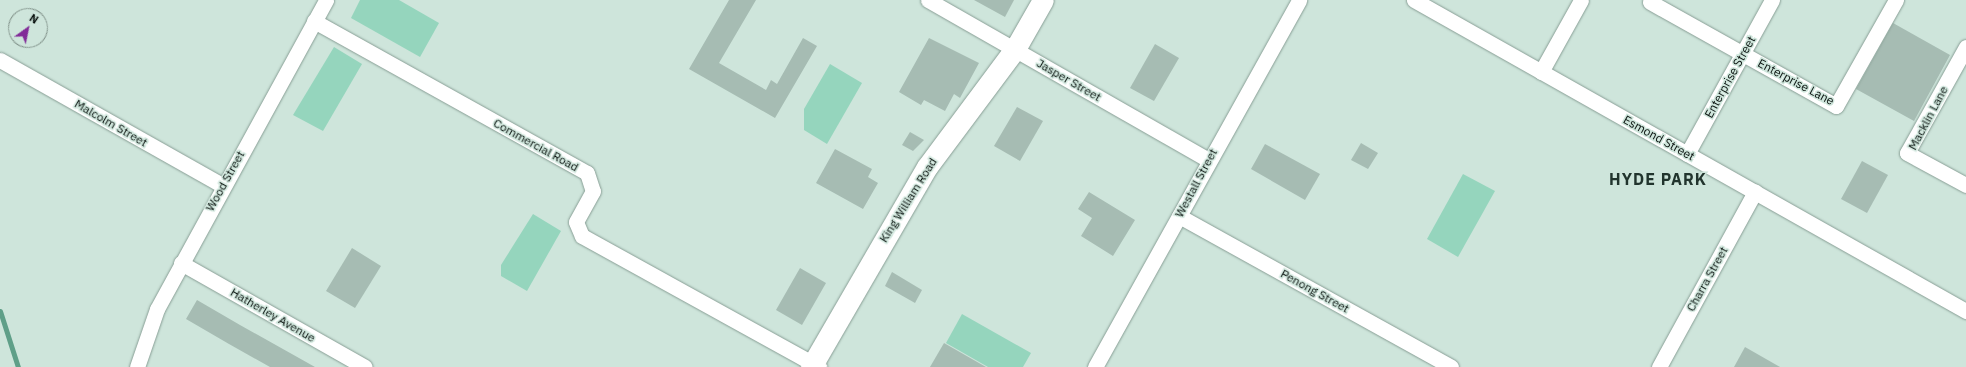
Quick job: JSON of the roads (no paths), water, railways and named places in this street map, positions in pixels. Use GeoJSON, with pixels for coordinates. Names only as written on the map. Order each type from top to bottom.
{"type":"FeatureCollection","features":[{"type":"Feature","properties":{"kind":"main road","name":"King William Road"},"geometry":{"type":"LineString","coordinates":[[814,366],[927,168],[1015,49],[1042,0]]}},
{"type":"Feature","properties":{"kind":"street","name":"Wood Street"},"geometry":{"type":"LineString","coordinates":[[137,367],[157,309],[222,186],[326,0]]}},
{"type":"Feature","properties":{"kind":"street","name":"Jasper Street"},"geometry":{"type":"LineString","coordinates":[[928,0],[1208,160]]}},
{"type":"Feature","properties":{"kind":"street","name":"Westall Street"},"geometry":{"type":"LineString","coordinates":[[1095,367],[1179,216],[1208,160],[1299,0]]}},
{"type":"Feature","properties":{"kind":"street","name":"Esmond Street"},"geometry":{"type":"LineString","coordinates":[[1414,0],[1439,6],[1541,72],[1966,311]]}},
{"type":"Feature","properties":{"kind":"street"},"geometry":{"type":"LineString","coordinates":[[1541,72],[1581,0]]}},
{"type":"Feature","properties":{"kind":"street","name":"Enterprise Street"},"geometry":{"type":"LineString","coordinates":[[1687,154],[1772,0]]}},
{"type":"Feature","properties":{"kind":"street","name":"Enterprise Lane"},"geometry":{"type":"LineString","coordinates":[[1650,2],[1836,106],[1896,0]]}},
{"type":"Feature","properties":{"kind":"street","name":"Commercial Road"},"geometry":{"type":"LineString","coordinates":[[314,21],[587,173],[593,191],[576,222],[582,236],[814,366]]}},
{"type":"Feature","properties":{"kind":"street","name":"Macklin Lane"},"geometry":{"type":"LineString","coordinates":[[1966,47],[1907,153],[1966,185]]}},
{"type":"Feature","properties":{"kind":"street","name":"Malcolm Street"},"geometry":{"type":"LineString","coordinates":[[0,60],[222,186]]}},
{"type":"Feature","properties":{"kind":"street","name":"Charra Street"},"geometry":{"type":"LineString","coordinates":[[1659,367],[1755,192]]}},
{"type":"Feature","properties":{"kind":"street","name":"Penong Street"},"geometry":{"type":"LineString","coordinates":[[1179,216],[1451,367]]}},
{"type":"Feature","properties":{"kind":"street","name":"Hatherley Avenue"},"geometry":{"type":"LineString","coordinates":[[181,263],[365,367]]}},
{"type":"Feature","properties":{"kind":"waterway"},"geometry":{"type":"LineString","coordinates":[[0,311],[18,367]]}},
{"type":"Feature","properties":{"kind":"district","name":"HYDE PARK"},"geometry":{"type":"Point","coordinates":[1658,179]}}]}
